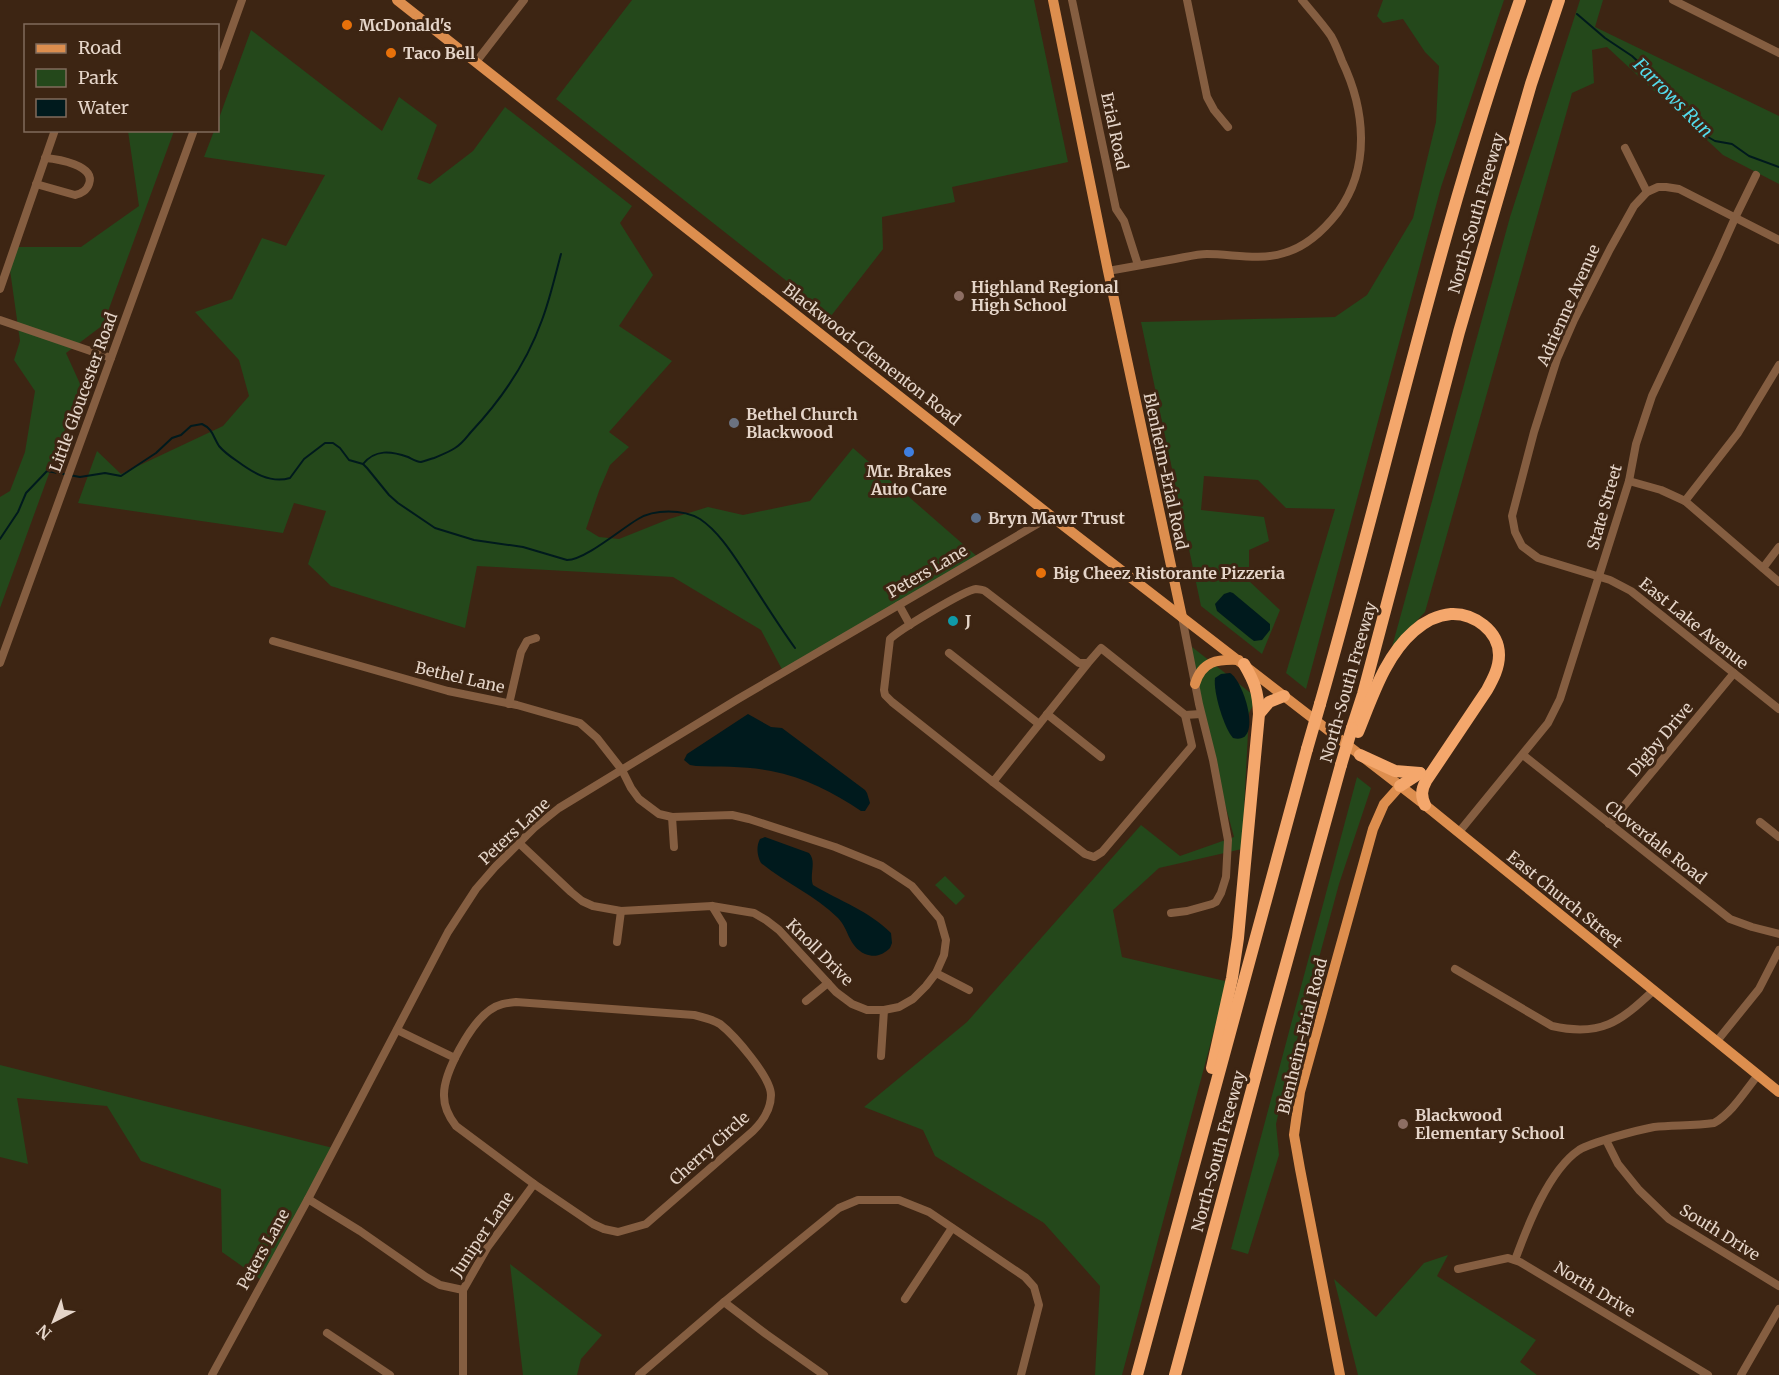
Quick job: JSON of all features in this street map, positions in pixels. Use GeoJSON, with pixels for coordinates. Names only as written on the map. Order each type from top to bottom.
{"type":"FeatureCollection","features":[{"type":"Feature","properties":{"kind":"highway","name":"North-South Freeway"},"geometry":{"type":"LineString","coordinates":[[1137,1375],[1307,749],[1358,571],[1459,188],[1520,0]]}},
{"type":"Feature","properties":{"kind":"highway","name":"North-South Freeway"},"geometry":{"type":"LineString","coordinates":[[1175,1375],[1336,785],[1345,766],[1355,731],[1468,298],[1531,84],[1559,0]]}},
{"type":"Feature","properties":{"kind":"highway"},"geometry":{"type":"LineString","coordinates":[[1355,731],[1384,670],[1413,631],[1437,617],[1450,614],[1463,615],[1475,620],[1492,633],[1499,652],[1495,674],[1487,690],[1422,789],[1421,798],[1425,805]]}},
{"type":"Feature","properties":{"kind":"highway"},"geometry":{"type":"LineString","coordinates":[[1188,1184],[1232,978],[1238,938],[1259,714],[1255,682],[1241,662]]}},
{"type":"Feature","properties":{"kind":"highway"},"geometry":{"type":"LineString","coordinates":[[1259,714],[1269,702],[1284,696]]}},
{"type":"Feature","properties":{"kind":"highway"},"geometry":{"type":"LineString","coordinates":[[1360,755],[1395,771],[1420,773]]}},
{"type":"Feature","properties":{"kind":"highway"},"geometry":{"type":"LineString","coordinates":[[1400,786],[1437,763]]}},
{"type":"Feature","properties":{"kind":"main road","name":"Blackwood-Clementon Road"},"geometry":{"type":"LineString","coordinates":[[397,0],[1052,516],[1330,731]]}},
{"type":"Feature","properties":{"kind":"main road","name":"Blenheim-Erial Road"},"geometry":{"type":"LineString","coordinates":[[1053,0],[1182,617]]}},
{"type":"Feature","properties":{"kind":"main road"},"geometry":{"type":"LineString","coordinates":[[1195,684],[1200,673],[1210,663],[1220,659],[1241,662]]}},
{"type":"Feature","properties":{"kind":"main road","name":"East Church Street"},"geometry":{"type":"LineString","coordinates":[[1330,731],[1459,832],[1779,1092]]}},
{"type":"Feature","properties":{"kind":"main road","name":"Blenheim-Erial Road"},"geometry":{"type":"LineString","coordinates":[[1340,1375],[1300,1169],[1294,1135],[1295,1122],[1303,1082],[1373,829],[1384,804],[1400,786]]}},
{"type":"Feature","properties":{"kind":"street"},"geometry":{"type":"LineString","coordinates":[[219,64],[242,0]]}},
{"type":"Feature","properties":{"kind":"street"},"geometry":{"type":"LineString","coordinates":[[476,62],[524,0]]}},
{"type":"Feature","properties":{"kind":"street","name":"Erial Road"},"geometry":{"type":"LineString","coordinates":[[1072,0],[1116,209],[1124,221],[1138,265]]}},
{"type":"Feature","properties":{"kind":"street"},"geometry":{"type":"LineString","coordinates":[[1187,0],[1208,97],[1214,110],[1228,127]]}},
{"type":"Feature","properties":{"kind":"street"},"geometry":{"type":"LineString","coordinates":[[1108,271],[1206,254],[1235,257],[1284,254],[1312,239],[1332,220],[1346,201],[1357,175],[1360,160],[1362,139],[1358,107],[1351,79],[1331,37],[1302,0]]}},
{"type":"Feature","properties":{"kind":"street"},"geometry":{"type":"LineString","coordinates":[[1673,0],[1779,53]]}},
{"type":"Feature","properties":{"kind":"street"},"geometry":{"type":"LineString","coordinates":[[0,289],[53,132]]}},
{"type":"Feature","properties":{"kind":"street","name":"Little Gloucester Road"},"geometry":{"type":"LineString","coordinates":[[0,663],[193,132]]}},
{"type":"Feature","properties":{"kind":"street"},"geometry":{"type":"LineString","coordinates":[[1625,148],[1647,192],[1658,187],[1679,189],[1779,240]]}},
{"type":"Feature","properties":{"kind":"street"},"geometry":{"type":"LineString","coordinates":[[36,184],[79,195],[89,184],[89,174],[81,167],[45,158]]}},
{"type":"Feature","properties":{"kind":"street","name":"State Street"},"geometry":{"type":"LineString","coordinates":[[1459,832],[1548,723],[1560,699],[1600,577],[1629,481],[1636,444],[1652,396],[1756,175]]}},
{"type":"Feature","properties":{"kind":"street","name":"Adrienne Avenue"},"geometry":{"type":"LineString","coordinates":[[1523,474],[1557,359],[1574,320],[1634,206],[1647,192]]}},
{"type":"Feature","properties":{"kind":"street"},"geometry":{"type":"LineString","coordinates":[[0,320],[111,358]]}},
{"type":"Feature","properties":{"kind":"street"},"geometry":{"type":"LineString","coordinates":[[1685,501],[1738,433],[1779,365]]}},
{"type":"Feature","properties":{"kind":"street","name":"East Lake Avenue"},"geometry":{"type":"LineString","coordinates":[[1523,474],[1512,516],[1515,532],[1522,546],[1538,558],[1616,582],[1631,591],[1779,710]]}},
{"type":"Feature","properties":{"kind":"street"},"geometry":{"type":"LineString","coordinates":[[1629,481],[1661,490],[1685,501],[1779,582]]}},
{"type":"Feature","properties":{"kind":"street","name":"Peters Lane"},"geometry":{"type":"LineString","coordinates":[[212,1375],[448,932],[476,890],[519,843],[559,808],[738,699],[1052,516]]}},
{"type":"Feature","properties":{"kind":"street"},"geometry":{"type":"LineString","coordinates":[[1763,568],[1779,547]]}},
{"type":"Feature","properties":{"kind":"street"},"geometry":{"type":"LineString","coordinates":[[1088,663],[1079,663],[985,591],[976,589],[896,633],[890,639],[884,690],[885,695],[901,709],[1086,854],[1094,857],[1102,852],[1192,746],[1208,742]]}},
{"type":"Feature","properties":{"kind":"street"},"geometry":{"type":"LineString","coordinates":[[899,605],[910,625]]}},
{"type":"Feature","properties":{"kind":"street","name":"Blenheim-Erial Road"},"geometry":{"type":"LineString","coordinates":[[1171,913],[1187,911],[1216,902],[1226,877],[1228,840],[1182,617]]}},
{"type":"Feature","properties":{"kind":"street"},"geometry":{"type":"LineString","coordinates":[[509,704],[521,652],[527,641],[536,638]]}},
{"type":"Feature","properties":{"kind":"street","name":"Bethel Lane"},"geometry":{"type":"LineString","coordinates":[[273,641],[448,691],[580,723],[597,738],[622,770]]}},
{"type":"Feature","properties":{"kind":"street"},"geometry":{"type":"LineString","coordinates":[[993,782],[1101,648],[1185,715],[1192,746]]}},
{"type":"Feature","properties":{"kind":"street"},"geometry":{"type":"LineString","coordinates":[[949,653],[1039,724]]}},
{"type":"Feature","properties":{"kind":"street","name":"Digby Drive"},"geometry":{"type":"LineString","coordinates":[[1609,824],[1734,673]]}},
{"type":"Feature","properties":{"kind":"street"},"geometry":{"type":"LineString","coordinates":[[1047,714],[1101,757]]}},
{"type":"Feature","properties":{"kind":"street"},"geometry":{"type":"LineString","coordinates":[[1185,715],[1201,714]]}},
{"type":"Feature","properties":{"kind":"street","name":"Cloverdale Road"},"geometry":{"type":"LineString","coordinates":[[1523,755],[1730,919],[1779,934]]}},
{"type":"Feature","properties":{"kind":"street","name":"Knoll Drive"},"geometry":{"type":"LineString","coordinates":[[519,843],[582,901],[601,908],[621,911],[712,906],[754,913],[779,930],[836,992],[852,1004],[867,1010],[899,1007],[913,999],[936,973],[944,955],[946,940],[940,919],[912,886],[882,866],[835,847],[732,815],[672,817],[659,814],[639,799],[622,770]]}},
{"type":"Feature","properties":{"kind":"street"},"geometry":{"type":"LineString","coordinates":[[672,817],[674,847]]}},
{"type":"Feature","properties":{"kind":"street"},"geometry":{"type":"LineString","coordinates":[[1760,822],[1779,837]]}},
{"type":"Feature","properties":{"kind":"street"},"geometry":{"type":"LineString","coordinates":[[712,906],[723,924],[723,943]]}},
{"type":"Feature","properties":{"kind":"street"},"geometry":{"type":"LineString","coordinates":[[617,942],[621,911]]}},
{"type":"Feature","properties":{"kind":"street"},"geometry":{"type":"LineString","coordinates":[[1717,1041],[1759,989],[1779,950]]}},
{"type":"Feature","properties":{"kind":"street"},"geometry":{"type":"LineString","coordinates":[[1455,969],[1552,1026],[1570,1030],[1601,1028],[1615,1022],[1653,990]]}},
{"type":"Feature","properties":{"kind":"street"},"geometry":{"type":"LineString","coordinates":[[936,973],[969,990]]}},
{"type":"Feature","properties":{"kind":"street"},"geometry":{"type":"LineString","coordinates":[[806,1001],[828,983]]}},
{"type":"Feature","properties":{"kind":"street","name":"Cherry Circle"},"geometry":{"type":"LineString","coordinates":[[516,1002],[694,1015],[719,1023],[733,1036],[756,1064],[771,1093],[769,1107],[761,1122],[646,1224],[618,1232],[593,1224],[456,1126],[448,1116],[444,1097],[445,1086],[455,1058],[473,1026],[490,1010],[501,1004],[516,1002]]}},
{"type":"Feature","properties":{"kind":"street"},"geometry":{"type":"LineString","coordinates":[[881,1056],[884,1010]]}},
{"type":"Feature","properties":{"kind":"street"},"geometry":{"type":"LineString","coordinates":[[397,1030],[455,1058]]}},
{"type":"Feature","properties":{"kind":"street"},"geometry":{"type":"LineString","coordinates":[[1458,1269],[1508,1258],[1515,1260],[1529,1222],[1543,1195],[1563,1166],[1580,1150],[1606,1140],[1653,1128],[1714,1123],[1730,1109],[1758,1075]]}},
{"type":"Feature","properties":{"kind":"street","name":"South Drive"},"geometry":{"type":"LineString","coordinates":[[1606,1140],[1618,1164],[1639,1190],[1670,1219],[1779,1286]]}},
{"type":"Feature","properties":{"kind":"street","name":"Juniper Lane"},"geometry":{"type":"LineString","coordinates":[[464,1375],[463,1290],[487,1248],[534,1184]]}},
{"type":"Feature","properties":{"kind":"street"},"geometry":{"type":"LineString","coordinates":[[308,1198],[426,1277],[440,1285],[463,1290]]}},
{"type":"Feature","properties":{"kind":"street"},"geometry":{"type":"LineString","coordinates":[[639,1375],[839,1208],[858,1200],[899,1200],[929,1212],[1025,1277],[1034,1287],[1039,1305],[1021,1375]]}},
{"type":"Feature","properties":{"kind":"street"},"geometry":{"type":"LineString","coordinates":[[905,1299],[952,1228]]}},
{"type":"Feature","properties":{"kind":"street","name":"North Drive"},"geometry":{"type":"LineString","coordinates":[[1515,1260],[1708,1375]]}},
{"type":"Feature","properties":{"kind":"street"},"geometry":{"type":"LineString","coordinates":[[724,1302],[824,1375]]}},
{"type":"Feature","properties":{"kind":"street"},"geometry":{"type":"LineString","coordinates":[[1741,1375],[1779,1308]]}},
{"type":"Feature","properties":{"kind":"street"},"geometry":{"type":"LineString","coordinates":[[327,1333],[390,1375]]}},
{"type":"Feature","properties":{"kind":"green space"},"geometry":{"type":"Polygon","coordinates":[[[632,0],[1034,0],[1068,162],[952,187],[955,202],[882,217],[883,249],[831,316],[556,99],[632,0]]]}},
{"type":"Feature","properties":{"kind":"green space"},"geometry":{"type":"Polygon","coordinates":[[[1383,0],[1504,0],[1441,187],[1306,689],[1286,673],[1335,509],[1286,508],[1258,480],[1204,476],[1201,510],[1264,517],[1269,541],[1249,550],[1249,581],[1280,610],[1262,654],[1201,606],[1141,322],[1335,317],[1367,295],[1413,218],[1436,122],[1439,66],[1425,52],[1403,19],[1383,23],[1377,16],[1383,0]]]}},
{"type":"Feature","properties":{"kind":"green space"},"geometry":{"type":"Polygon","coordinates":[[[1580,0],[1603,0],[1595,27],[1779,116],[1779,184],[1723,155],[1607,47],[1592,50],[1594,83],[1572,93],[1425,612],[1392,647],[1510,217],[1580,0]]]}},
{"type":"Feature","properties":{"kind":"green space"},"geometry":{"type":"Polygon","coordinates":[[[251,30],[382,131],[399,97],[437,125],[417,179],[430,184],[473,151],[505,107],[632,206],[620,223],[653,275],[619,326],[672,361],[609,432],[629,447],[610,465],[586,529],[599,537],[619,539],[669,519],[708,507],[743,515],[810,501],[853,448],[980,559],[785,675],[761,630],[673,577],[477,566],[465,628],[331,586],[308,564],[326,511],[294,503],[283,533],[78,503],[97,451],[121,474],[223,426],[249,396],[239,360],[195,312],[232,299],[262,238],[286,246],[325,175],[204,157],[214,132],[219,132],[219,118],[251,30]]]}},
{"type":"Feature","properties":{"kind":"green space"},"geometry":{"type":"Polygon","coordinates":[[[128,132],[174,132],[103,325],[66,353],[81,386],[0,608],[0,497],[10,491],[25,452],[35,391],[14,360],[20,341],[9,263],[14,247],[81,247],[139,206],[128,132]]]}},
{"type":"Feature","properties":{"kind":"green space"},"geometry":{"type":"Polygon","coordinates":[[[1187,643],[1257,698],[1249,713],[1242,849],[1159,868],[1113,910],[1122,957],[1225,981],[1228,978],[1122,1375],[1095,1375],[1100,1286],[1044,1223],[935,1156],[923,1130],[864,1107],[967,1022],[1141,825],[1180,856],[1234,837],[1213,760],[1187,643]]]}},
{"type":"Feature","properties":{"kind":"green space"},"geometry":{"type":"Polygon","coordinates":[[[1357,777],[1371,788],[1339,884],[1286,1080],[1276,1124],[1279,1155],[1248,1254],[1231,1249],[1357,777]]]}},
{"type":"Feature","properties":{"kind":"green space"},"geometry":{"type":"Polygon","coordinates":[[[945,876],[965,896],[956,905],[935,885],[945,876]]]}},
{"type":"Feature","properties":{"kind":"green space"},"geometry":{"type":"Polygon","coordinates":[[[0,1065],[337,1149],[263,1281],[222,1252],[221,1189],[141,1161],[107,1106],[17,1098],[28,1164],[0,1157],[0,1065]]]}},
{"type":"Feature","properties":{"kind":"green space"},"geometry":{"type":"Polygon","coordinates":[[[1448,1255],[1437,1276],[1536,1340],[1520,1362],[1537,1375],[1358,1375],[1334,1279],[1376,1317],[1424,1263],[1448,1255]]]}},
{"type":"Feature","properties":{"kind":"green space"},"geometry":{"type":"Polygon","coordinates":[[[510,1264],[602,1335],[581,1359],[577,1375],[523,1375],[510,1264]]]}},
{"type":"Feature","properties":{"kind":"water"},"geometry":{"type":"Polygon","coordinates":[[[1230,592],[1270,624],[1270,630],[1262,640],[1254,641],[1217,611],[1215,604],[1224,594],[1230,592]]]}},
{"type":"Feature","properties":{"kind":"water"},"geometry":{"type":"Polygon","coordinates":[[[1230,673],[1241,688],[1248,712],[1248,732],[1242,738],[1233,738],[1217,700],[1215,678],[1221,674],[1230,673]]]}},
{"type":"Feature","properties":{"kind":"water"},"geometry":{"type":"Polygon","coordinates":[[[748,714],[771,727],[782,728],[865,790],[870,803],[865,811],[861,811],[818,786],[795,777],[753,768],[696,766],[684,760],[687,754],[748,714]]]}},
{"type":"Feature","properties":{"kind":"water"},"geometry":{"type":"Polygon","coordinates":[[[765,837],[809,853],[812,860],[813,885],[864,912],[882,925],[891,933],[890,948],[875,956],[859,951],[838,918],[761,863],[758,845],[760,839],[765,837]]]}},
{"type":"Feature","properties":{"kind":"waterway","name":"Farrows Run"},"geometry":{"type":"LineString","coordinates":[[1577,14],[1644,67],[1708,137],[1715,141],[1732,144],[1749,156],[1779,167]]}},
{"type":"Feature","properties":{"kind":"waterway"},"geometry":{"type":"LineString","coordinates":[[363,464],[373,456],[384,453],[402,455],[421,462],[448,452],[464,441],[503,393],[529,351],[545,312],[561,254]]}},
{"type":"Feature","properties":{"kind":"waterway"},"geometry":{"type":"LineString","coordinates":[[0,539],[18,512],[26,493],[47,471],[80,477],[105,473],[121,476],[156,453],[172,438],[181,435],[191,426],[202,424],[208,428],[219,446],[230,456],[255,473],[268,478],[290,478],[304,459],[325,443],[333,443],[349,460],[363,464],[398,503],[435,528],[474,540],[523,547],[567,560],[575,559],[593,550],[631,524],[652,513],[677,512],[693,516],[707,524],[724,543],[795,648]]}},
{"type":"Feature","properties":{"kind":"place","name":"McDonald's"},"geometry":{"type":"Point","coordinates":[347,25]}},
{"type":"Feature","properties":{"kind":"place","name":"Taco Bell"},"geometry":{"type":"Point","coordinates":[391,53]}},
{"type":"Feature","properties":{"kind":"place","name":"Highland Regional High School"},"geometry":{"type":"Point","coordinates":[959,296]}},
{"type":"Feature","properties":{"kind":"place","name":"Bethel Church Blackwood"},"geometry":{"type":"Point","coordinates":[734,423]}},
{"type":"Feature","properties":{"kind":"place","name":"Mr. Brakes Auto Care"},"geometry":{"type":"Point","coordinates":[909,452]}},
{"type":"Feature","properties":{"kind":"place","name":"Bryn Mawr Trust"},"geometry":{"type":"Point","coordinates":[976,518]}},
{"type":"Feature","properties":{"kind":"place","name":"Big Cheez Ristorante Pizzeria"},"geometry":{"type":"Point","coordinates":[1041,573]}},
{"type":"Feature","properties":{"kind":"place","name":"J"},"geometry":{"type":"Point","coordinates":[953,621]}},
{"type":"Feature","properties":{"kind":"place","name":"Blackwood Elementary School"},"geometry":{"type":"Point","coordinates":[1403,1124]}}]}
